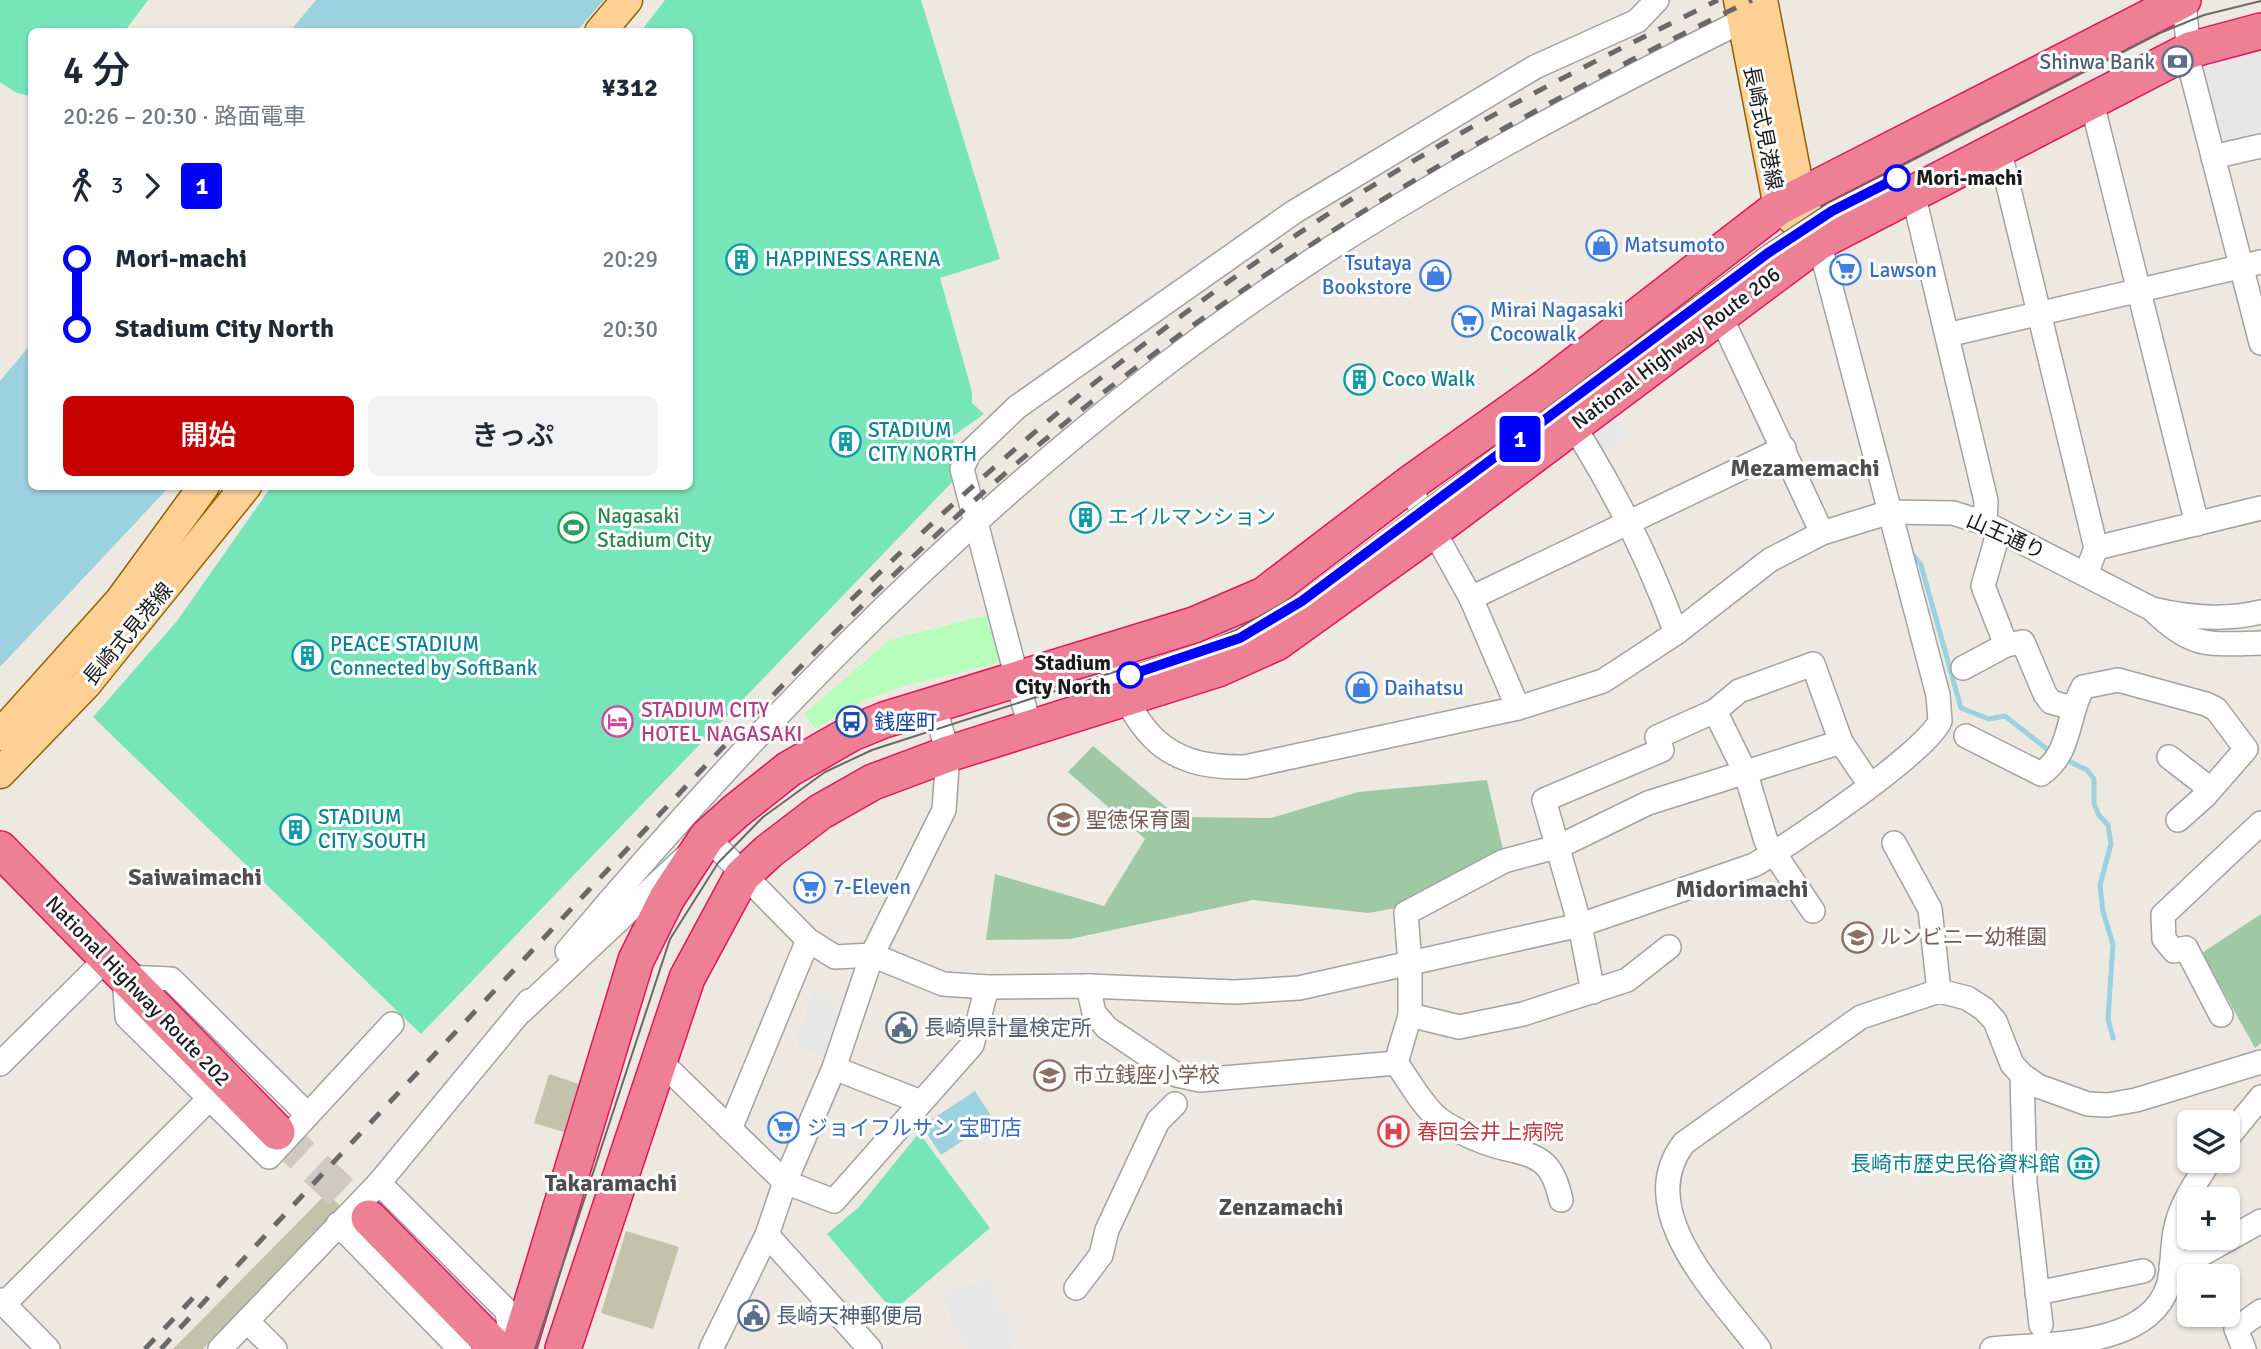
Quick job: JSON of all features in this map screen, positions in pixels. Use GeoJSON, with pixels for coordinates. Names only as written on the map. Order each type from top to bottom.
{"type":"FeatureCollection","features":[{"type":"Feature","properties":{"kind":"highway"},"geometry":{"type":"LineString","coordinates":[[518,1349],[636,960],[667,898],[707,837],[789,769],[852,733],[934,704],[1194,625],[1264,595],[1408,485],[1547,386],[1789,201],[2183,0]]}},
{"type":"Feature","properties":{"kind":"highway","name":"National Highway Route 206"},"geometry":{"type":"LineString","coordinates":[[563,1349],[687,978],[742,876],[820,812],[873,782],[948,754],[1218,670],[1276,643],[1432,531],[1819,242],[2190,50],[2261,31]]}},
{"type":"Feature","properties":{"kind":"highway","name":"National Highway Route 202"},"geometry":{"type":"LineString","coordinates":[[0,849],[277,1132]]}},
{"type":"Feature","properties":{"kind":"highway"},"geometry":{"type":"LineString","coordinates":[[353,1221],[497,1349]]}},
{"type":"Feature","properties":{"kind":"main road"},"geometry":{"type":"LineString","coordinates":[[603,28],[627,0]]}},
{"type":"Feature","properties":{"kind":"main road"},"geometry":{"type":"LineString","coordinates":[[618,28],[638,0]]}},
{"type":"Feature","properties":{"kind":"main road","name":"長崎式見港線"},"geometry":{"type":"LineString","coordinates":[[1748,7],[1752,80],[1789,201],[1819,242]]}},
{"type":"Feature","properties":{"kind":"main road","name":"長崎式見港線"},"geometry":{"type":"LineString","coordinates":[[0,735],[120,601],[201,490]]}},
{"type":"Feature","properties":{"kind":"main road","name":"長崎式見港線"},"geometry":{"type":"LineString","coordinates":[[0,773],[86,684],[243,490]]}},
{"type":"Feature","properties":{"kind":"street"},"geometry":{"type":"LineString","coordinates":[[1030,728],[962,469],[969,453],[1017,407],[1294,212],[1535,67],[1637,21],[1657,0]]}},
{"type":"Feature","properties":{"kind":"street"},"geometry":{"type":"LineString","coordinates":[[2183,0],[2190,67],[2213,157],[2250,264],[2261,343]]}},
{"type":"Feature","properties":{"kind":"street"},"geometry":{"type":"LineString","coordinates":[[220,1349],[353,1221],[379,1183],[522,1012],[558,961],[776,717],[875,616],[976,521],[1153,374],[1327,251],[1410,199],[1748,7]]}},
{"type":"Feature","properties":{"kind":"street"},"geometry":{"type":"LineString","coordinates":[[2091,99],[2197,524]]}},
{"type":"Feature","properties":{"kind":"street"},"geometry":{"type":"LineString","coordinates":[[2213,157],[2261,146]]}},
{"type":"Feature","properties":{"kind":"street"},"geometry":{"type":"LineString","coordinates":[[1999,148],[2096,548],[2086,574]]}},
{"type":"Feature","properties":{"kind":"street"},"geometry":{"type":"LineString","coordinates":[[1913,193],[1992,526],[1983,586],[2006,645]]}},
{"type":"Feature","properties":{"kind":"street"},"geometry":{"type":"LineString","coordinates":[[522,1012],[707,837],[742,876],[808,940],[835,957],[872,955],[943,984],[1235,992],[1298,988],[1580,926],[1754,865],[1774,854],[1870,785],[1926,740],[1940,721],[1938,695],[1819,242]]}},
{"type":"Feature","properties":{"kind":"street"},"geometry":{"type":"LineString","coordinates":[[1947,335],[2250,264]]}},
{"type":"Feature","properties":{"kind":"street"},"geometry":{"type":"LineString","coordinates":[[1720,315],[1822,533]]}},
{"type":"Feature","properties":{"kind":"street"},"geometry":{"type":"LineString","coordinates":[[1547,386],[1575,425],[1628,523],[1676,633]]}},
{"type":"Feature","properties":{"kind":"street"},"geometry":{"type":"LineString","coordinates":[[1471,598],[1784,448]]}},
{"type":"Feature","properties":{"kind":"street"},"geometry":{"type":"LineString","coordinates":[[1408,485],[1471,598],[1518,708]]}},
{"type":"Feature","properties":{"kind":"street"},"geometry":{"type":"LineString","coordinates":[[2096,548],[2261,508]]}},
{"type":"Feature","properties":{"kind":"street","name":"山王通り"},"geometry":{"type":"LineString","coordinates":[[1105,654],[1125,701],[1152,740],[1175,756],[1209,767],[1229,768],[1245,767],[1518,708],[1603,681],[1676,633],[1770,560],[1822,533],[1890,512],[1953,513],[1992,526],[2152,609],[2179,616],[2221,618],[2261,612]]}},
{"type":"Feature","properties":{"kind":"street"},"geometry":{"type":"LineString","coordinates":[[2152,609],[2176,632],[2200,643],[2261,643]]}},
{"type":"Feature","properties":{"kind":"street"},"geometry":{"type":"LineString","coordinates":[[1963,668],[2006,645],[2023,642],[2045,694],[2051,702],[2071,708]]}},
{"type":"Feature","properties":{"kind":"street"},"geometry":{"type":"LineString","coordinates":[[1593,992],[1580,926],[1558,856],[1560,846],[1544,800],[1662,750],[1657,737],[1715,710],[1740,691],[1813,664],[1841,742],[1870,785]]}},
{"type":"Feature","properties":{"kind":"street"},"geometry":{"type":"LineString","coordinates":[[1966,736],[2040,774],[2060,756],[2071,708],[2083,687],[2110,679],[2206,704],[2216,709],[2246,749],[2178,820]]}},
{"type":"Feature","properties":{"kind":"street"},"geometry":{"type":"LineString","coordinates":[[711,1349],[767,1235],[785,1182],[834,1068],[872,955],[944,810],[948,754],[934,704]]}},
{"type":"Feature","properties":{"kind":"street"},"geometry":{"type":"LineString","coordinates":[[1715,710],[1746,774],[1766,841],[1814,911]]}},
{"type":"Feature","properties":{"kind":"street"},"geometry":{"type":"LineString","coordinates":[[1396,1063],[1410,1015],[1406,913],[1504,861],[1560,846],[1648,803],[1841,742]]}},
{"type":"Feature","properties":{"kind":"street"},"geometry":{"type":"LineString","coordinates":[[2169,757],[2209,788]]}},
{"type":"Feature","properties":{"kind":"street"},"geometry":{"type":"LineString","coordinates":[[2221,1015],[2186,948],[2174,951],[2164,939],[2163,915],[2261,823]]}},
{"type":"Feature","properties":{"kind":"street"},"geometry":{"type":"LineString","coordinates":[[1894,844],[1930,909],[1939,991]]}},
{"type":"Feature","properties":{"kind":"street"},"geometry":{"type":"LineString","coordinates":[[730,1129],[808,940]]}},
{"type":"Feature","properties":{"kind":"street"},"geometry":{"type":"LineString","coordinates":[[1410,1015],[1459,1027],[1523,1014],[1627,980],[1669,947]]}},
{"type":"Feature","properties":{"kind":"street"},"geometry":{"type":"LineString","coordinates":[[0,1064],[116,968]]}},
{"type":"Feature","properties":{"kind":"street"},"geometry":{"type":"LineString","coordinates":[[116,968],[127,1017],[269,1157],[392,1024]]}},
{"type":"Feature","properties":{"kind":"street"},"geometry":{"type":"LineString","coordinates":[[116,968],[171,979],[308,1115]]}},
{"type":"Feature","properties":{"kind":"street"},"geometry":{"type":"LineString","coordinates":[[1088,986],[1094,1013],[1107,1028],[1177,1075],[1200,1080],[1396,1063]]}},
{"type":"Feature","properties":{"kind":"street"},"geometry":{"type":"LineString","coordinates":[[659,1060],[785,1182],[834,1201],[972,1045],[987,987]]}},
{"type":"Feature","properties":{"kind":"street"},"geometry":{"type":"LineString","coordinates":[[1759,1349],[1695,1264],[1674,1225],[1667,1198],[1675,1155],[1684,1143],[1861,1017],[1939,991],[1967,998],[1984,1009],[1994,1021],[2012,1064],[2022,1075],[2063,1096],[2088,1104],[2107,1105],[2136,1100],[2261,1062]]}},
{"type":"Feature","properties":{"kind":"street"},"geometry":{"type":"LineString","coordinates":[[1396,1063],[1438,1119],[1500,1147],[1542,1160],[1552,1173],[1561,1200]]}},
{"type":"Feature","properties":{"kind":"street"},"geometry":{"type":"LineString","coordinates":[[834,1068],[921,1102]]}},
{"type":"Feature","properties":{"kind":"street"},"geometry":{"type":"LineString","coordinates":[[2022,1075],[2025,1183],[2040,1325]]}},
{"type":"Feature","properties":{"kind":"street"},"geometry":{"type":"LineString","coordinates":[[2240,1122],[2261,1097]]}},
{"type":"Feature","properties":{"kind":"street"},"geometry":{"type":"LineString","coordinates":[[48,1349],[2,1302],[209,1099]]}},
{"type":"Feature","properties":{"kind":"street"},"geometry":{"type":"LineString","coordinates":[[1076,1288],[1101,1255],[1107,1230],[1158,1121],[1175,1104]]}},
{"type":"Feature","properties":{"kind":"street"},"geometry":{"type":"LineString","coordinates":[[1992,1349],[2043,1349],[2113,1336],[2152,1311],[2168,1288],[2176,1226],[2190,1191],[2202,1173]]}},
{"type":"Feature","properties":{"kind":"street"},"geometry":{"type":"LineString","coordinates":[[379,1183],[507,1311],[512,1349]]}},
{"type":"Feature","properties":{"kind":"street"},"geometry":{"type":"LineString","coordinates":[[2171,1266],[2184,1264],[2261,1220]]}},
{"type":"Feature","properties":{"kind":"street"},"geometry":{"type":"LineString","coordinates":[[353,1221],[460,1349]]}},
{"type":"Feature","properties":{"kind":"street"},"geometry":{"type":"LineString","coordinates":[[767,1235],[870,1349]]}},
{"type":"Feature","properties":{"kind":"street"},"geometry":{"type":"LineString","coordinates":[[2037,1293],[2143,1271]]}},
{"type":"Feature","properties":{"kind":"street"},"geometry":{"type":"LineString","coordinates":[[2244,1349],[2236,1329],[2261,1311]]}},
{"type":"Feature","properties":{"kind":"street"},"geometry":{"type":"LineString","coordinates":[[247,1321],[275,1349]]}},
{"type":"Feature","properties":{"kind":"shaded area"},"geometry":{"type":"Polygon","coordinates":[[[2261,51],[2261,135],[2223,143],[2204,64],[2261,51]]]}},
{"type":"Feature","properties":{"kind":"shaded area"},"geometry":{"type":"Polygon","coordinates":[[[1615,414],[1629,434],[1599,455],[1585,435],[1615,414]]]}},
{"type":"Feature","properties":{"kind":"shaded area"},"geometry":{"type":"Polygon","coordinates":[[[815,986],[842,1012],[827,1058],[796,1046],[815,986]]]}},
{"type":"Feature","properties":{"kind":"shaded area"},"geometry":{"type":"Polygon","coordinates":[[[549,1074],[582,1085],[567,1133],[534,1123],[549,1074]]]}},
{"type":"Feature","properties":{"kind":"shaded area"},"geometry":{"type":"Polygon","coordinates":[[[327,1193],[340,1206],[203,1349],[173,1349],[327,1193]]]}},
{"type":"Feature","properties":{"kind":"shaded area"},"geometry":{"type":"Polygon","coordinates":[[[626,1231],[679,1247],[653,1329],[601,1313],[626,1231]]]}},
{"type":"Feature","properties":{"kind":"shaded area"},"geometry":{"type":"Polygon","coordinates":[[[989,1276],[993,1297],[1021,1338],[1007,1349],[971,1349],[951,1322],[945,1295],[989,1276]]]}},
{"type":"Feature","properties":{"kind":"green space"},"geometry":{"type":"Polygon","coordinates":[[[0,0],[148,0],[127,28],[28,28],[28,96],[15,92],[0,82],[0,0]]]}},
{"type":"Feature","properties":{"kind":"green space","name":"Nagasaki Stadium City"},"geometry":{"type":"Polygon","coordinates":[[[665,0],[921,0],[1000,259],[940,278],[972,392],[972,403],[984,414],[953,436],[958,476],[421,1034],[93,717],[177,621],[269,490],[693,490],[693,28],[643,28],[665,0]]]}},
{"type":"Feature","properties":{"kind":"green space"},"geometry":{"type":"Polygon","coordinates":[[[991,614],[1002,662],[904,686],[865,700],[815,729],[804,714],[889,640],[991,614]]]}},
{"type":"Feature","properties":{"kind":"green space"},"geometry":{"type":"Polygon","coordinates":[[[1093,746],[1178,817],[1271,818],[1358,792],[1487,780],[1504,854],[1396,908],[1368,913],[1253,900],[1070,939],[986,940],[995,874],[1104,906],[1145,839],[1068,772],[1093,746]]]}},
{"type":"Feature","properties":{"kind":"green space"},"geometry":{"type":"Polygon","coordinates":[[[2261,914],[2261,1043],[2255,1048],[2202,953],[2261,914]]]}},
{"type":"Feature","properties":{"kind":"green space"},"geometry":{"type":"Polygon","coordinates":[[[919,1133],[990,1228],[893,1311],[827,1234],[859,1207],[919,1133]]]}},
{"type":"Feature","properties":{"kind":"water"},"geometry":{"type":"Polygon","coordinates":[[[316,0],[604,0],[580,28],[293,28],[316,0]]]}},
{"type":"Feature","properties":{"kind":"water"},"geometry":{"type":"Polygon","coordinates":[[[28,348],[28,490],[166,490],[0,667],[0,381],[28,348]]]}},
{"type":"Feature","properties":{"kind":"water"},"geometry":{"type":"Polygon","coordinates":[[[975,1091],[994,1120],[941,1155],[922,1126],[975,1091]]]}},
{"type":"Feature","properties":{"kind":"waterway"},"geometry":{"type":"LineString","coordinates":[[1914,556],[1921,565],[1961,708],[1989,719],[2005,716],[2052,753]]}},
{"type":"Feature","properties":{"kind":"waterway"},"geometry":{"type":"LineString","coordinates":[[2064,759],[2087,770],[2094,779],[2094,803],[2098,814],[2108,825],[2111,844],[2100,885],[2103,912],[2113,944],[2108,1019],[2113,1038]]}},
{"type":"Feature","properties":{"kind":"tunnel"},"geometry":{"type":"LineString","coordinates":[[277,1132],[369,1218]]}},
{"type":"Feature","properties":{"kind":"tram line"},"geometry":{"type":"LineString","coordinates":[[535,1349],[670,939],[718,863],[763,817],[825,772],[872,750],[1207,642],[1236,630],[1299,594],[1764,246],[1827,204],[2160,33],[2204,15],[2261,1]]}},
{"type":"Feature","properties":{"kind":"tram line","name":"1"},"geometry":{"type":"LineString","coordinates":[[1130,675],[1240,638],[1276,618],[1768,253],[1832,211],[1897,178]]}},
{"type":"Feature","properties":{"kind":"railway"},"geometry":{"type":"LineString","coordinates":[[922,533],[1042,426],[1105,375],[1169,325],[1300,232],[1471,127],[1718,0]]}},
{"type":"Feature","properties":{"kind":"railway"},"geometry":{"type":"LineString","coordinates":[[161,1349],[769,699],[894,575],[1025,456],[1172,341],[1331,232],[1412,182],[1579,87],[1752,0]]}},
{"type":"Feature","properties":{"kind":"railway"},"geometry":{"type":"LineString","coordinates":[[851,600],[901,552]]}},
{"type":"Feature","properties":{"kind":"railway"},"geometry":{"type":"LineString","coordinates":[[145,1349],[193,1298]]}},
{"type":"Feature","properties":{"kind":"place","name":"Shinwa Bank"},"geometry":{"type":"Point","coordinates":[2178,62]}},
{"type":"Feature","properties":{"kind":"place","name":"Mori-machi"},"geometry":{"type":"Point","coordinates":[1897,178]}},
{"type":"Feature","properties":{"kind":"place","name":"Matsumoto"},"geometry":{"type":"Point","coordinates":[1601,245]}},
{"type":"Feature","properties":{"kind":"place","name":"HAPPINESS ARENA"},"geometry":{"type":"Point","coordinates":[742,259]}},
{"type":"Feature","properties":{"kind":"place","name":"Lawson"},"geometry":{"type":"Point","coordinates":[1846,270]}},
{"type":"Feature","properties":{"kind":"place","name":"Tsutaya Bookstore"},"geometry":{"type":"Point","coordinates":[1435,275]}},
{"type":"Feature","properties":{"kind":"place","name":"Mirai Nagasaki Cocowalk"},"geometry":{"type":"Point","coordinates":[1467,322]}},
{"type":"Feature","properties":{"kind":"place","name":"Coco Walk"},"geometry":{"type":"Point","coordinates":[1359,379]}},
{"type":"Feature","properties":{"kind":"place","name":"STADIUM CITY NORTH"},"geometry":{"type":"Point","coordinates":[845,442]}},
{"type":"Feature","properties":{"kind":"place","name":"エイルマンション"},"geometry":{"type":"Point","coordinates":[1085,517]}},
{"type":"Feature","properties":{"kind":"place","name":"Nagasaki Stadium City"},"geometry":{"type":"Point","coordinates":[574,528]}},
{"type":"Feature","properties":{"kind":"place","name":"PEACE STADIUM Connected by SoftBank"},"geometry":{"type":"Point","coordinates":[307,656]}},
{"type":"Feature","properties":{"kind":"place","name":"Stadium City North"},"geometry":{"type":"Point","coordinates":[1130,675]}},
{"type":"Feature","properties":{"kind":"place","name":"Daihatsu"},"geometry":{"type":"Point","coordinates":[1361,688]}},
{"type":"Feature","properties":{"kind":"place","name":"STADIUM CITY HOTEL NAGASAKI"},"geometry":{"type":"Point","coordinates":[618,722]}},
{"type":"Feature","properties":{"kind":"place","name":"銭座町"},"geometry":{"type":"Point","coordinates":[851,722]}},
{"type":"Feature","properties":{"kind":"place","name":"聖徳保育園"},"geometry":{"type":"Point","coordinates":[1063,820]}},
{"type":"Feature","properties":{"kind":"place","name":"STADIUM CITY SOUTH"},"geometry":{"type":"Point","coordinates":[295,829]}},
{"type":"Feature","properties":{"kind":"place","name":"7-Eleven"},"geometry":{"type":"Point","coordinates":[810,887]}},
{"type":"Feature","properties":{"kind":"place","name":"ルンビニー幼稚園"},"geometry":{"type":"Point","coordinates":[1857,937]}},
{"type":"Feature","properties":{"kind":"place","name":"長崎県計量検定所"},"geometry":{"type":"Point","coordinates":[901,1028]}},
{"type":"Feature","properties":{"kind":"place","name":"市立銭座小学校"},"geometry":{"type":"Point","coordinates":[1050,1075]}},
{"type":"Feature","properties":{"kind":"place","name":"ジョイフルサン 宝町店"},"geometry":{"type":"Point","coordinates":[784,1128]}},
{"type":"Feature","properties":{"kind":"place","name":"春回会井上病院"},"geometry":{"type":"Point","coordinates":[1394,1132]}},
{"type":"Feature","properties":{"kind":"place","name":"長崎市歴史民俗資料館"},"geometry":{"type":"Point","coordinates":[2083,1164]}},
{"type":"Feature","properties":{"kind":"place","name":"長崎天神郵便局"},"geometry":{"type":"Point","coordinates":[753,1316]}},
{"type":"Feature","properties":{"kind":"district","name":"Mezamemachi"},"geometry":{"type":"Point","coordinates":[1805,468]}},
{"type":"Feature","properties":{"kind":"district","name":"Saiwaimachi"},"geometry":{"type":"Point","coordinates":[195,877]}},
{"type":"Feature","properties":{"kind":"district","name":"Midorimachi"},"geometry":{"type":"Point","coordinates":[1742,889]}},
{"type":"Feature","properties":{"kind":"district","name":"Takaramachi"},"geometry":{"type":"Point","coordinates":[611,1183]}},
{"type":"Feature","properties":{"kind":"district","name":"Zenzamachi"},"geometry":{"type":"Point","coordinates":[1281,1207]}}]}
